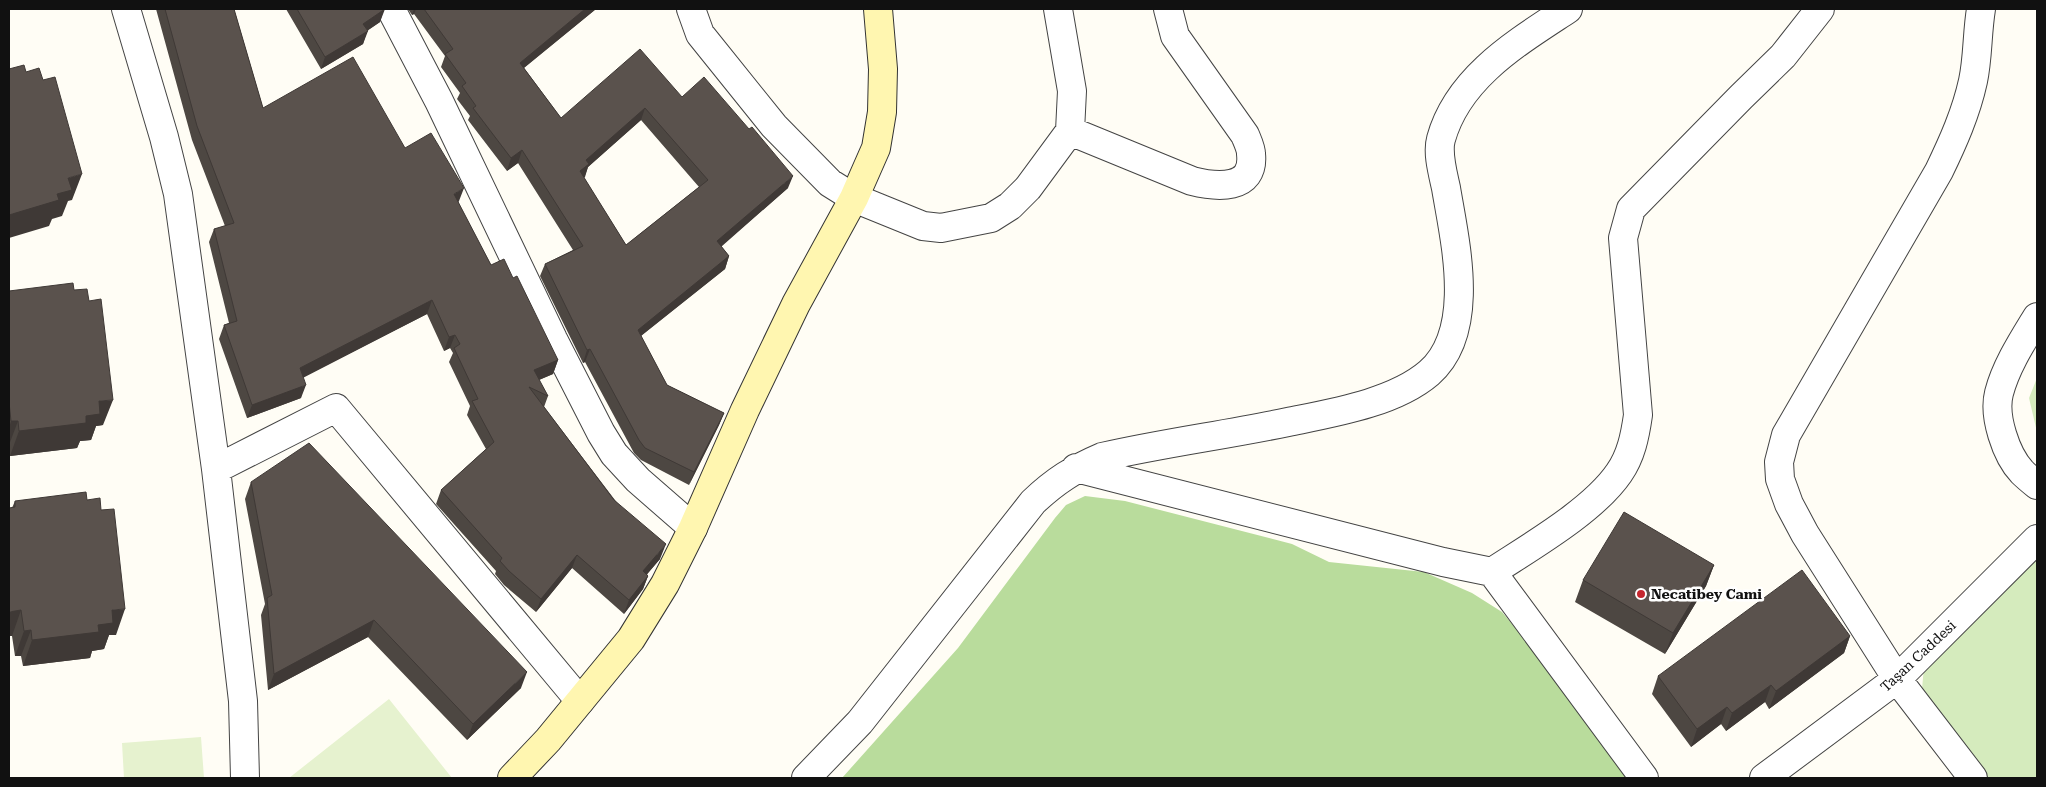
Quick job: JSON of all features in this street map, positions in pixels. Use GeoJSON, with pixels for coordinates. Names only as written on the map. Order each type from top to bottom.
{"type":"FeatureCollection","features":[{"type":"Feature","properties":{"kind":"main road"},"geometry":{"type":"LineString","coordinates":[[512,778],[580,701],[631,639],[665,584],[693,528],[745,410],[796,304],[854,198],[876,148],[882,112],[883,69],[878,9]]}},
{"type":"Feature","properties":{"kind":"street"},"geometry":{"type":"LineString","coordinates":[[126,9],[164,138],[178,194],[216,469],[243,701],[245,778]]}},
{"type":"Feature","properties":{"kind":"street"},"geometry":{"type":"LineString","coordinates":[[391,9],[438,101],[553,340],[601,433],[614,454],[638,480],[693,528]]}},
{"type":"Feature","properties":{"kind":"street"},"geometry":{"type":"LineString","coordinates":[[678,9],[695,21],[774,126],[815,170],[830,183],[854,198],[923,226],[942,228],[991,218],[1010,206],[1028,188],[1070,131],[1072,91],[1058,9]]}},
{"type":"Feature","properties":{"kind":"street"},"geometry":{"type":"LineString","coordinates":[[1070,131],[1192,181],[1213,186],[1227,186],[1240,181],[1248,170],[1251,154],[1245,135],[1175,36],[1168,9]]}},
{"type":"Feature","properties":{"kind":"street"},"geometry":{"type":"LineString","coordinates":[[806,778],[860,722],[1033,502],[1076,468],[1102,457],[1130,451],[1222,436],[1331,414],[1371,402],[1405,388],[1429,373],[1442,358],[1452,339],[1457,320],[1456,252],[1442,166],[1440,141],[1446,125],[1469,86],[1490,64],[1517,42],[1568,9]]}},
{"type":"Feature","properties":{"kind":"street"},"geometry":{"type":"LineString","coordinates":[[1492,572],[1587,507],[1619,473],[1629,455],[1638,415],[1623,238],[1625,224],[1631,209],[1783,56],[1820,9]]}},
{"type":"Feature","properties":{"kind":"street"},"geometry":{"type":"LineString","coordinates":[[1973,778],[1897,679],[1805,534],[1789,504],[1780,480],[1779,462],[1786,435],[1939,171],[1954,141],[1964,114],[1973,79],[1981,9]]}},
{"type":"Feature","properties":{"kind":"street"},"geometry":{"type":"LineString","coordinates":[[2037,317],[2014,356],[1999,393],[1997,414],[2005,443],[2021,471],[2037,485]]}},
{"type":"Feature","properties":{"kind":"street"},"geometry":{"type":"LineString","coordinates":[[216,469],[336,408],[580,701]]}},
{"type":"Feature","properties":{"kind":"street"},"geometry":{"type":"LineString","coordinates":[[1076,468],[1443,562],[1492,572],[1644,778]]}},
{"type":"Feature","properties":{"kind":"street","name":"Taşan Caddesi"},"geometry":{"type":"LineString","coordinates":[[1764,778],[1897,679],[2037,539]]}},
{"type":"Feature","properties":{"kind":"green space"},"geometry":{"type":"Polygon","coordinates":[[[2037,378],[2037,432],[2029,398],[2037,378]]]}},
{"type":"Feature","properties":{"kind":"green space"},"geometry":{"type":"Polygon","coordinates":[[[1085,496],[1125,501],[1292,544],[1329,562],[1424,572],[1472,593],[1502,612],[1529,644],[1628,778],[842,778],[958,648],[1066,505],[1085,496]]]}},
{"type":"Feature","properties":{"kind":"green space"},"geometry":{"type":"Polygon","coordinates":[[[2037,550],[2037,778],[1986,778],[1941,721],[1922,689],[1924,667],[2037,550]]]}},
{"type":"Feature","properties":{"kind":"green space"},"geometry":{"type":"Polygon","coordinates":[[[389,699],[452,778],[289,778],[389,699]]]}},
{"type":"Feature","properties":{"kind":"green space"},"geometry":{"type":"Polygon","coordinates":[[[201,737],[204,778],[124,778],[122,743],[201,737]]]}},
{"type":"Feature","properties":{"kind":"building"},"geometry":{"type":"Polygon","coordinates":[[[165,9],[234,9],[263,108],[353,57],[405,148],[431,133],[464,188],[454,194],[491,265],[504,259],[513,278],[517,276],[558,360],[534,370],[548,396],[529,387],[614,500],[666,544],[643,571],[648,576],[629,600],[577,555],[541,599],[509,571],[500,561],[502,558],[441,490],[494,442],[472,401],[478,399],[454,348],[460,344],[455,335],[449,337],[432,300],[300,368],[306,385],[252,405],[224,325],[237,321],[214,229],[234,223],[197,126],[165,9]]]}},
{"type":"Feature","properties":{"kind":"building"},"geometry":{"type":"Polygon","coordinates":[[[297,9],[385,9],[363,24],[368,31],[325,57],[297,9]]]}},
{"type":"Feature","properties":{"kind":"building"},"geometry":{"type":"Polygon","coordinates":[[[424,9],[585,9],[520,63],[561,118],[640,49],[682,97],[704,77],[749,129],[752,127],[793,176],[717,241],[729,256],[638,330],[667,385],[724,413],[694,472],[645,448],[590,349],[587,350],[545,264],[583,246],[522,150],[511,158],[473,108],[476,106],[462,86],[466,83],[445,54],[453,49],[424,9]],[[645,108],[586,160],[589,164],[580,171],[626,245],[708,180],[645,108]]]}},
{"type":"Feature","properties":{"kind":"building"},"geometry":{"type":"Polygon","coordinates":[[[24,65],[26,72],[39,68],[43,80],[55,77],[82,174],[68,178],[72,190],[57,194],[59,200],[9,215],[9,69],[24,65]]]}},
{"type":"Feature","properties":{"kind":"building"},"geometry":{"type":"Polygon","coordinates":[[[73,283],[74,290],[87,289],[89,301],[101,299],[113,400],[99,401],[100,414],[86,416],[86,423],[19,431],[18,421],[11,421],[9,402],[9,291],[73,283]]]}},
{"type":"Feature","properties":{"kind":"building"},"geometry":{"type":"Polygon","coordinates":[[[309,443],[527,672],[473,724],[374,620],[274,674],[267,598],[272,595],[251,482],[309,443]]]}},
{"type":"Feature","properties":{"kind":"building"},"geometry":{"type":"Polygon","coordinates":[[[86,492],[87,500],[100,498],[101,510],[114,509],[125,609],[112,610],[113,623],[98,625],[99,632],[32,640],[31,630],[24,631],[21,610],[9,612],[9,508],[15,507],[15,501],[86,492]]]}},
{"type":"Feature","properties":{"kind":"building","name":"Necatibey Cami"},"geometry":{"type":"Polygon","coordinates":[[[1624,512],[1714,565],[1673,633],[1583,580],[1624,512]]]}},
{"type":"Feature","properties":{"kind":"building"},"geometry":{"type":"Polygon","coordinates":[[[1802,570],[1850,636],[1776,691],[1771,685],[1732,713],[1727,707],[1697,729],[1658,676],[1802,570]]]}},
{"type":"Feature","properties":{"kind":"place","name":"Necatibey Cami"},"geometry":{"type":"Point","coordinates":[1641,594]}}]}
